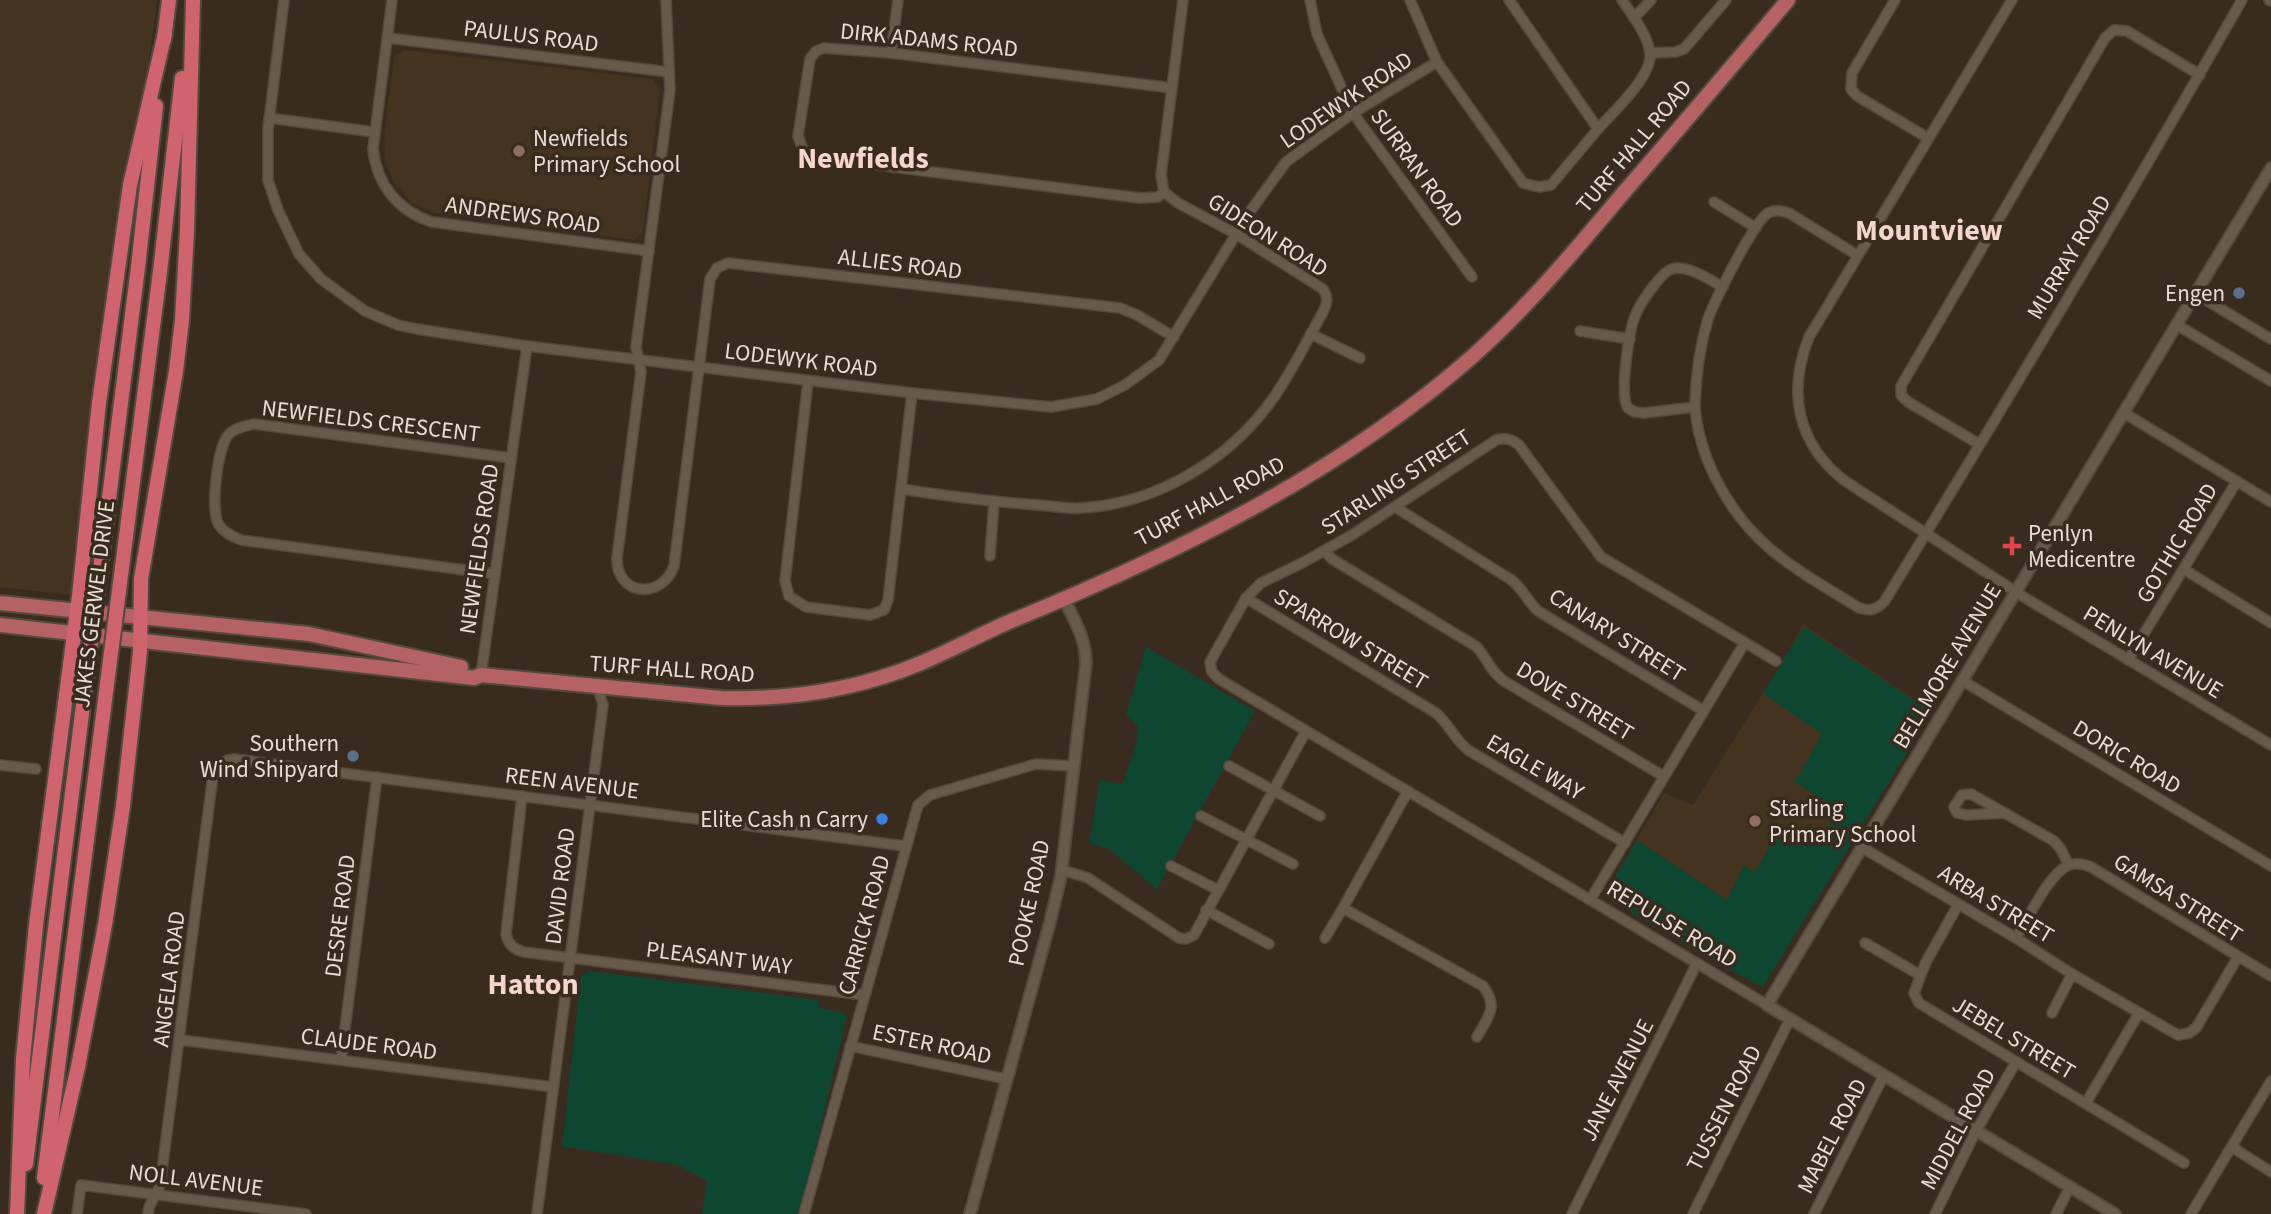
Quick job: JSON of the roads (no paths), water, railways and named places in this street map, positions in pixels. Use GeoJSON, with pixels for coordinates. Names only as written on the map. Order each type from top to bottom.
{"type":"FeatureCollection","features":[{"type":"Feature","properties":{"kind":"highway","name":"JAKES GERWEL DRIVE"},"geometry":{"type":"LineString","coordinates":[[18,1214],[138,267],[169,0]]}},
{"type":"Feature","properties":{"kind":"highway","name":"JAKES GERWEL DRIVE"},"geometry":{"type":"LineString","coordinates":[[42,1214],[192,0]]}},
{"type":"Feature","properties":{"kind":"highway"},"geometry":{"type":"LineString","coordinates":[[42,1214],[78,1067],[115,864],[131,737],[140,640],[141,579],[182,320],[187,231],[192,0]]}},
{"type":"Feature","properties":{"kind":"highway"},"geometry":{"type":"LineString","coordinates":[[18,1214],[23,1059],[36,925],[77,612],[99,403],[130,185],[165,33]]}},
{"type":"Feature","properties":{"kind":"main road","name":"TURF HALL ROAD"},"geometry":{"type":"LineString","coordinates":[[0,603],[309,634],[471,669],[481,675],[598,688],[753,699],[823,692],[895,674],[1147,561],[1283,491],[1369,436],[1440,383],[1535,295],[1788,0]]}},
{"type":"Feature","properties":{"kind":"main road","name":"TURF HALL ROAD"},"geometry":{"type":"LineString","coordinates":[[0,625],[474,678],[481,675]]}},
{"type":"Feature","properties":{"kind":"street","name":"LODEWYK ROAD"},"geometry":{"type":"LineString","coordinates":[[284,0],[266,164],[272,194],[299,254],[321,279],[350,302],[381,319],[398,325],[638,360],[1051,407],[1097,398],[1125,385],[1158,360],[1236,234],[1286,162],[1353,113],[1437,62]]}},
{"type":"Feature","properties":{"kind":"street","name":"ANDREWS ROAD"},"geometry":{"type":"LineString","coordinates":[[392,0],[374,132],[374,160],[382,182],[396,201],[418,217],[432,222],[649,251]]}},
{"type":"Feature","properties":{"kind":"street","name":"ALLIES ROAD"},"geometry":{"type":"LineString","coordinates":[[666,0],[670,90],[636,347],[641,372],[617,565],[623,580],[641,589],[659,586],[667,580],[674,566],[710,279],[717,268],[728,263],[1120,308],[1174,337]]}},
{"type":"Feature","properties":{"kind":"street"},"geometry":{"type":"LineString","coordinates":[[891,53],[898,0]]}},
{"type":"Feature","properties":{"kind":"street"},"geometry":{"type":"LineString","coordinates":[[1164,192],[1161,175],[1183,0]]}},
{"type":"Feature","properties":{"kind":"street","name":"SURRAN ROAD"},"geometry":{"type":"LineString","coordinates":[[1310,0],[1317,34],[1353,113],[1472,277]]}},
{"type":"Feature","properties":{"kind":"street"},"geometry":{"type":"LineString","coordinates":[[1410,0],[1437,62],[1523,183],[1539,187],[1551,185],[1643,77],[1651,60],[1649,44],[1622,0]]}},
{"type":"Feature","properties":{"kind":"street"},"geometry":{"type":"LineString","coordinates":[[1509,0],[1598,129]]}},
{"type":"Feature","properties":{"kind":"street"},"geometry":{"type":"LineString","coordinates":[[1634,18],[1651,0]]}},
{"type":"Feature","properties":{"kind":"street"},"geometry":{"type":"LineString","coordinates":[[1650,53],[1675,52],[1684,48],[1726,0]]}},
{"type":"Feature","properties":{"kind":"street"},"geometry":{"type":"LineString","coordinates":[[1895,0],[1852,73],[1851,89],[1857,96],[1928,138]]}},
{"type":"Feature","properties":{"kind":"street","name":"PENLYN AVENUE"},"geometry":{"type":"LineString","coordinates":[[2012,0],[1857,255],[1804,349],[1797,380],[1801,418],[1815,450],[1833,472],[2016,592],[2271,746]]}},
{"type":"Feature","properties":{"kind":"street","name":"MURRAY ROAD"},"geometry":{"type":"LineString","coordinates":[[1756,228],[1712,310],[1703,339],[1697,371],[1695,407],[1703,441],[1715,477],[1745,526],[1778,557],[1859,608],[1875,610],[1884,602],[1927,533],[2242,0]]}},
{"type":"Feature","properties":{"kind":"street"},"geometry":{"type":"LineString","coordinates":[[1979,444],[1908,402],[1901,395],[1901,386],[2105,38],[2115,30],[2127,31],[2200,75]]}},
{"type":"Feature","properties":{"kind":"street","name":"PAULUS ROAD"},"geometry":{"type":"LineString","coordinates":[[388,38],[669,72]]}},
{"type":"Feature","properties":{"kind":"street","name":"DIRK ADAMS ROAD"},"geometry":{"type":"LineString","coordinates":[[1164,192],[1158,197],[1140,198],[813,157],[803,150],[798,136],[810,59],[824,48],[891,53],[1172,88]]}},
{"type":"Feature","properties":{"kind":"street"},"geometry":{"type":"LineString","coordinates":[[269,118],[374,132]]}},
{"type":"Feature","properties":{"kind":"street","name":"BELLMORE AVENUE"},"geometry":{"type":"LineString","coordinates":[[1768,1005],[2269,175]]}},
{"type":"Feature","properties":{"kind":"street","name":"GIDEON ROAD"},"geometry":{"type":"LineString","coordinates":[[901,489],[994,502],[1082,508],[1135,498],[1181,480],[1213,460],[1250,426],[1274,397],[1327,305],[1327,295],[1323,289],[1236,234],[1178,203],[1164,192]]}},
{"type":"Feature","properties":{"kind":"street"},"geometry":{"type":"LineString","coordinates":[[1714,202],[1756,228],[1768,214],[1780,211],[1789,213],[1857,255]]}},
{"type":"Feature","properties":{"kind":"street"},"geometry":{"type":"LineString","coordinates":[[1695,407],[1644,413],[1628,408],[1624,393],[1635,315],[1666,271],[1682,268],[1723,287]]}},
{"type":"Feature","properties":{"kind":"street"},"geometry":{"type":"LineString","coordinates":[[2196,294],[2271,339]]}},
{"type":"Feature","properties":{"kind":"street"},"geometry":{"type":"LineString","coordinates":[[2177,325],[2271,381]]}},
{"type":"Feature","properties":{"kind":"street"},"geometry":{"type":"LineString","coordinates":[[1580,331],[1630,339]]}},
{"type":"Feature","properties":{"kind":"street"},"geometry":{"type":"LineString","coordinates":[[1311,334],[1360,358]]}},
{"type":"Feature","properties":{"kind":"street","name":"NEWFIELDS ROAD"},"geometry":{"type":"LineString","coordinates":[[481,675],[527,345]]}},
{"type":"Feature","properties":{"kind":"street"},"geometry":{"type":"LineString","coordinates":[[808,381],[785,581],[789,596],[806,607],[870,615],[884,610],[888,600],[912,393]]}},
{"type":"Feature","properties":{"kind":"street"},"geometry":{"type":"LineString","coordinates":[[2124,413],[2271,502]]}},
{"type":"Feature","properties":{"kind":"street","name":"NEWFIELDS CRESCENT"},"geometry":{"type":"LineString","coordinates":[[495,574],[283,546],[232,536],[219,525],[214,508],[221,450],[230,432],[254,425],[511,458]]}},
{"type":"Feature","properties":{"kind":"street","name":"STARLING STREET"},"geometry":{"type":"LineString","coordinates":[[1210,668],[1211,659],[1246,598],[1261,583],[1325,551],[1503,438],[1520,445],[1601,557],[1776,662]]}},
{"type":"Feature","properties":{"kind":"street","name":"GOTHIC ROAD"},"geometry":{"type":"LineString","coordinates":[[2128,660],[2237,481]]}},
{"type":"Feature","properties":{"kind":"street"},"geometry":{"type":"LineString","coordinates":[[990,556],[994,502]]}},
{"type":"Feature","properties":{"kind":"street","name":"CANARY STREET"},"geometry":{"type":"LineString","coordinates":[[1395,508],[1518,584],[1538,611],[1704,711]]}},
{"type":"Feature","properties":{"kind":"street","name":"DOVE STREET"},"geometry":{"type":"LineString","coordinates":[[1325,551],[1338,562],[1477,647],[1491,669],[1504,681],[1663,776]]}},
{"type":"Feature","properties":{"kind":"street"},"geometry":{"type":"LineString","coordinates":[[2185,570],[2271,622]]}},
{"type":"Feature","properties":{"kind":"street","name":"SPARROW STREET"},"geometry":{"type":"LineString","coordinates":[[1246,598],[1436,713]]}},
{"type":"Feature","properties":{"kind":"street","name":"POOKE ROAD"},"geometry":{"type":"LineString","coordinates":[[970,1214],[1048,931],[1062,870],[1086,652],[1080,632],[1064,599]]}},
{"type":"Feature","properties":{"kind":"street"},"geometry":{"type":"LineString","coordinates":[[1590,900],[1744,644]]}},
{"type":"Feature","properties":{"kind":"street","name":"REPULSE ROAD"},"geometry":{"type":"LineString","coordinates":[[1210,668],[1219,679],[2115,1214]]}},
{"type":"Feature","properties":{"kind":"street","name":"DORIC ROAD"},"geometry":{"type":"LineString","coordinates":[[1963,681],[2271,866]]}},
{"type":"Feature","properties":{"kind":"street","name":"DAVID ROAD"},"geometry":{"type":"LineString","coordinates":[[537,1214],[603,705],[598,688]]}},
{"type":"Feature","properties":{"kind":"street","name":"EAGLE WAY"},"geometry":{"type":"LineString","coordinates":[[1436,713],[1468,750],[1625,842]]}},
{"type":"Feature","properties":{"kind":"street"},"geometry":{"type":"LineString","coordinates":[[1062,870],[1088,878],[1182,939],[1194,935],[1306,731]]}},
{"type":"Feature","properties":{"kind":"street","name":"REEN AVENUE"},"geometry":{"type":"LineString","coordinates":[[234,759],[905,846]]}},
{"type":"Feature","properties":{"kind":"street","name":"ANGELA ROAD"},"geometry":{"type":"LineString","coordinates":[[148,1214],[160,1185],[181,1040],[213,775],[222,762],[234,759]]}},
{"type":"Feature","properties":{"kind":"street","name":"CARRICK ROAD"},"geometry":{"type":"LineString","coordinates":[[804,1214],[905,846],[920,801],[930,795],[1036,764],[1074,766]]}},
{"type":"Feature","properties":{"kind":"street"},"geometry":{"type":"LineString","coordinates":[[0,765],[36,769]]}},
{"type":"Feature","properties":{"kind":"street"},"geometry":{"type":"LineString","coordinates":[[1229,766],[1320,816]]}},
{"type":"Feature","properties":{"kind":"street","name":"DESRE ROAD"},"geometry":{"type":"LineString","coordinates":[[341,1060],[377,777]]}},
{"type":"Feature","properties":{"kind":"street"},"geometry":{"type":"LineString","coordinates":[[1325,938],[1408,791]]}},
{"type":"Feature","properties":{"kind":"street"},"geometry":{"type":"LineString","coordinates":[[2005,813],[1966,815],[1956,813],[1954,807],[1960,797],[1969,793],[2005,813],[2058,845],[2068,865],[2053,878],[2016,938]]}},
{"type":"Feature","properties":{"kind":"street","name":"PLEASANT WAY"},"geometry":{"type":"LineString","coordinates":[[522,796],[507,938],[519,951],[864,995]]}},
{"type":"Feature","properties":{"kind":"street"},"geometry":{"type":"LineString","coordinates":[[1200,816],[1293,864]]}},
{"type":"Feature","properties":{"kind":"street","name":"ARBA STREET"},"geometry":{"type":"LineString","coordinates":[[1863,848],[2175,1034],[2189,1033],[2196,1028],[2238,957]]}},
{"type":"Feature","properties":{"kind":"street","name":"GAMSA STREET"},"geometry":{"type":"LineString","coordinates":[[2068,865],[2091,867],[2271,976]]}},
{"type":"Feature","properties":{"kind":"street"},"geometry":{"type":"LineString","coordinates":[[1171,866],[1218,890]]}},
{"type":"Feature","properties":{"kind":"street"},"geometry":{"type":"LineString","coordinates":[[1865,943],[1920,975],[1958,905]]}},
{"type":"Feature","properties":{"kind":"street"},"geometry":{"type":"LineString","coordinates":[[1342,908],[1483,986],[1490,995],[1492,1006],[1477,1037]]}},
{"type":"Feature","properties":{"kind":"street"},"geometry":{"type":"LineString","coordinates":[[1206,910],[1269,944]]}},
{"type":"Feature","properties":{"kind":"street","name":"JANE AVENUE"},"geometry":{"type":"LineString","coordinates":[[1572,1214],[1697,963]]}},
{"type":"Feature","properties":{"kind":"street"},"geometry":{"type":"LineString","coordinates":[[2052,1013],[2072,974]]}},
{"type":"Feature","properties":{"kind":"street","name":"JEBEL STREET"},"geometry":{"type":"LineString","coordinates":[[1920,975],[1914,993],[1919,1003],[2184,1163]]}},
{"type":"Feature","properties":{"kind":"street"},"geometry":{"type":"LineString","coordinates":[[2086,1103],[2139,1013]]}},
{"type":"Feature","properties":{"kind":"street","name":"TUSSEN ROAD"},"geometry":{"type":"LineString","coordinates":[[1692,1214],[1790,1019]]}},
{"type":"Feature","properties":{"kind":"street","name":"CLAUDE ROAD"},"geometry":{"type":"LineString","coordinates":[[181,1040],[553,1087]]}},
{"type":"Feature","properties":{"kind":"street","name":"ESTER ROAD"},"geometry":{"type":"LineString","coordinates":[[850,1046],[1006,1079]]}},
{"type":"Feature","properties":{"kind":"street","name":"MIDDEL ROAD"},"geometry":{"type":"LineString","coordinates":[[1935,1214],[1976,1131],[2016,1062]]}},
{"type":"Feature","properties":{"kind":"street","name":"MABEL ROAD"},"geometry":{"type":"LineString","coordinates":[[1814,1214],[1884,1075]]}},
{"type":"Feature","properties":{"kind":"street"},"geometry":{"type":"LineString","coordinates":[[2191,1214],[2271,1081]]}},
{"type":"Feature","properties":{"kind":"street"},"geometry":{"type":"LineString","coordinates":[[2232,1147],[2271,1172]]}},
{"type":"Feature","properties":{"kind":"street","name":"NOLL AVENUE"},"geometry":{"type":"LineString","coordinates":[[77,1214],[81,1185],[256,1211],[306,1214]]}},
{"type":"Feature","properties":{"kind":"street"},"geometry":{"type":"LineString","coordinates":[[2056,1214],[2070,1187]]}},
{"type":"Feature","properties":{"kind":"place","name":"Newfields Primary School"},"geometry":{"type":"Point","coordinates":[519,151]}},
{"type":"Feature","properties":{"kind":"place","name":"Engen"},"geometry":{"type":"Point","coordinates":[2239,293]}},
{"type":"Feature","properties":{"kind":"place","name":"Penlyn Medicentre"},"geometry":{"type":"Point","coordinates":[2012,546]}},
{"type":"Feature","properties":{"kind":"place","name":"Southern Wind Shipyard"},"geometry":{"type":"Point","coordinates":[353,756]}},
{"type":"Feature","properties":{"kind":"place","name":"Elite Cash n Carry"},"geometry":{"type":"Point","coordinates":[882,819]}},
{"type":"Feature","properties":{"kind":"place","name":"Starling Primary School"},"geometry":{"type":"Point","coordinates":[1755,821]}},
{"type":"Feature","properties":{"kind":"district","name":"Newfields"},"geometry":{"type":"Point","coordinates":[863,158]}},
{"type":"Feature","properties":{"kind":"district","name":"Mountview"},"geometry":{"type":"Point","coordinates":[1929,230]}},
{"type":"Feature","properties":{"kind":"district","name":"Hatton"},"geometry":{"type":"Point","coordinates":[533,984]}}]}
